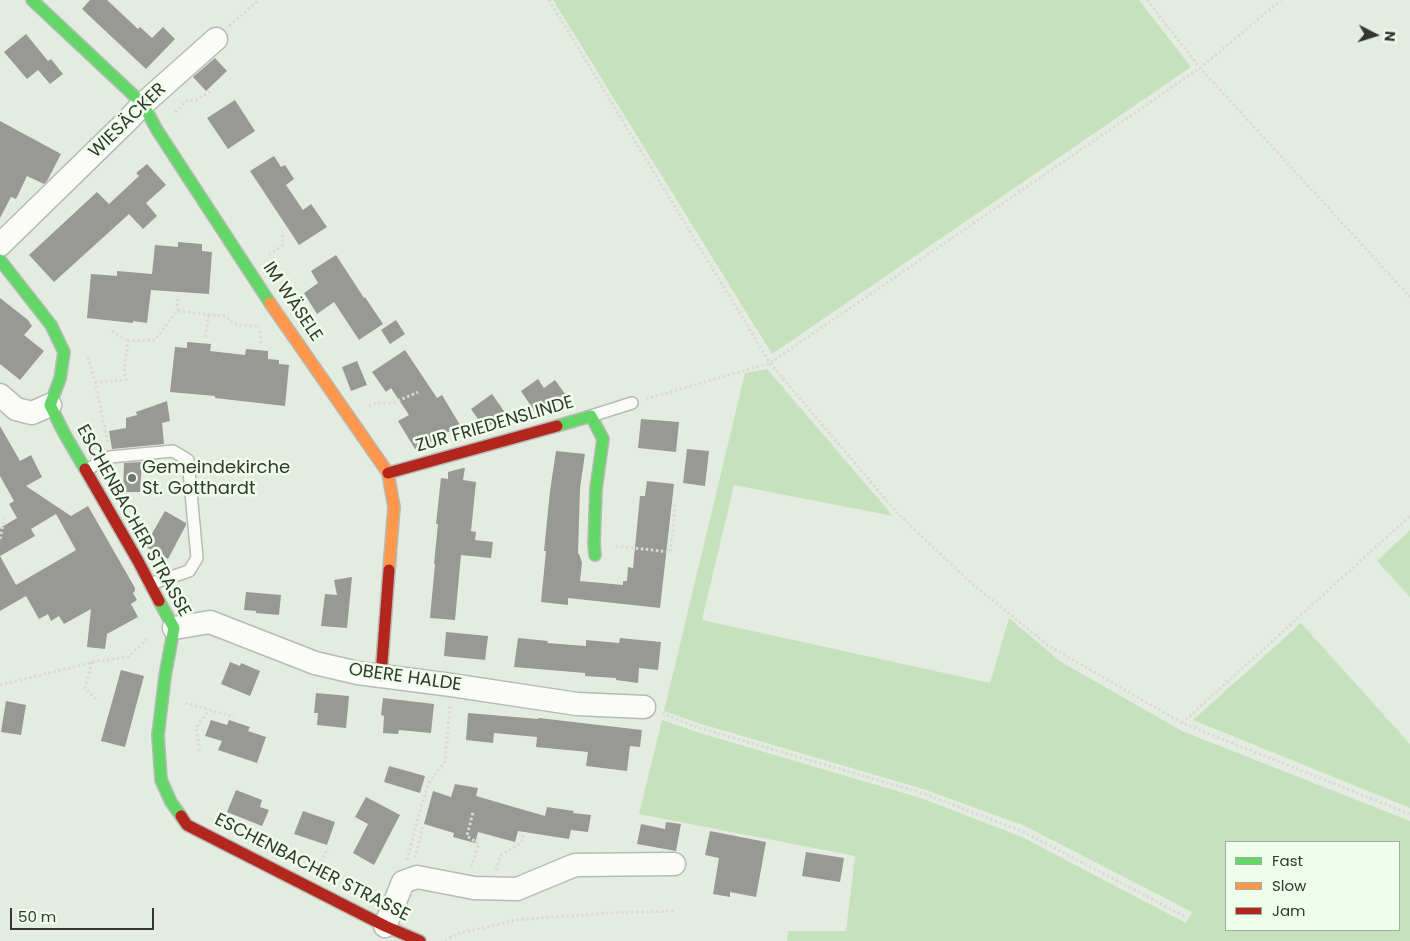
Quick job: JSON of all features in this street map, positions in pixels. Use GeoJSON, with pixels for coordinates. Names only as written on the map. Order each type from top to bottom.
{"type":"FeatureCollection","features":[{"type":"Feature","properties":{"kind":"street","name":"IM WÄSELE"},"geometry":{"type":"LineString","coordinates":[[32,0],[143,104],[157,130],[264,294],[388,473],[394,507],[381,676]]}},
{"type":"Feature","properties":{"kind":"street","name":"WIESÄCKER"},"geometry":{"type":"LineString","coordinates":[[0,245],[143,104],[216,39]]}},
{"type":"Feature","properties":{"kind":"street"},"geometry":{"type":"LineString","coordinates":[[0,260],[51,325],[64,352],[60,379],[50,405],[32,413],[16,409],[0,395]]}},
{"type":"Feature","properties":{"kind":"street","name":"ESCHENBACHER STRASSE"},"geometry":{"type":"LineString","coordinates":[[50,405],[173,625],[158,734],[161,780],[171,802],[188,825],[385,926],[420,941]]}},
{"type":"Feature","properties":{"kind":"street","name":"ZUR FRIEDENSLINDE"},"geometry":{"type":"LineString","coordinates":[[388,473],[591,416],[603,439],[596,489],[594,549]]}},
{"type":"Feature","properties":{"kind":"street","name":"OBERE HALDE"},"geometry":{"type":"LineString","coordinates":[[173,625],[210,622],[315,663],[358,673],[451,684],[576,704],[644,707]]}},
{"type":"Feature","properties":{"kind":"street"},"geometry":{"type":"LineString","coordinates":[[385,926],[405,881],[416,877],[474,888],[517,889],[575,864],[674,864]]}},
{"type":"Feature","properties":{"kind":"lane"},"geometry":{"type":"LineString","coordinates":[[591,416],[632,403]]}},
{"type":"Feature","properties":{"kind":"lane"},"geometry":{"type":"LineString","coordinates":[[85,470],[110,457],[173,451],[188,460],[197,558],[189,571],[150,584]]}},
{"type":"Feature","properties":{"kind":"path"},"geometry":{"type":"LineString","coordinates":[[216,39],[259,0]]}},
{"type":"Feature","properties":{"kind":"path"},"geometry":{"type":"LineString","coordinates":[[549,0],[770,363],[898,514],[969,581],[1049,646],[1182,723],[1410,814]]}},
{"type":"Feature","properties":{"kind":"path"},"geometry":{"type":"LineString","coordinates":[[1147,0],[1200,68],[1410,297]]}},
{"type":"Feature","properties":{"kind":"path"},"geometry":{"type":"LineString","coordinates":[[632,403],[770,363],[1200,68],[1282,0]]}},
{"type":"Feature","properties":{"kind":"path"},"geometry":{"type":"LineString","coordinates":[[176,112],[188,100],[196,100],[211,91]]}},
{"type":"Feature","properties":{"kind":"path"},"geometry":{"type":"LineString","coordinates":[[269,255],[283,245],[282,232]]}},
{"type":"Feature","properties":{"kind":"path"},"geometry":{"type":"LineString","coordinates":[[261,345],[260,328],[264,294]]}},
{"type":"Feature","properties":{"kind":"path"},"geometry":{"type":"LineString","coordinates":[[112,331],[128,341],[155,340],[177,310],[178,298]]}},
{"type":"Feature","properties":{"kind":"path"},"geometry":{"type":"LineString","coordinates":[[177,310],[226,316],[234,324],[260,328]]}},
{"type":"Feature","properties":{"kind":"path"},"geometry":{"type":"LineString","coordinates":[[205,337],[209,314]]}},
{"type":"Feature","properties":{"kind":"path"},"geometry":{"type":"LineString","coordinates":[[95,382],[126,380],[124,371],[128,341]]}},
{"type":"Feature","properties":{"kind":"path"},"geometry":{"type":"LineString","coordinates":[[86,352],[95,382],[110,457]]}},
{"type":"Feature","properties":{"kind":"path"},"geometry":{"type":"LineString","coordinates":[[348,416],[376,403],[393,403],[418,392]]}},
{"type":"Feature","properties":{"kind":"path"},"geometry":{"type":"LineString","coordinates":[[594,549],[670,552],[675,502]]}},
{"type":"Feature","properties":{"kind":"path"},"geometry":{"type":"LineString","coordinates":[[1182,723],[1410,516]]}},
{"type":"Feature","properties":{"kind":"path"},"geometry":{"type":"LineString","coordinates":[[0,539],[4,518]]}},
{"type":"Feature","properties":{"kind":"path"},"geometry":{"type":"LineString","coordinates":[[0,685],[92,662],[128,657],[157,629],[173,625]]}},
{"type":"Feature","properties":{"kind":"path"},"geometry":{"type":"LineString","coordinates":[[92,662],[85,688],[97,700]]}},
{"type":"Feature","properties":{"kind":"path"},"geometry":{"type":"LineString","coordinates":[[405,881],[409,849],[429,782],[445,762],[451,684]]}},
{"type":"Feature","properties":{"kind":"path"},"geometry":{"type":"LineString","coordinates":[[644,707],[696,727],[922,793],[1024,832],[1184,916]]}},
{"type":"Feature","properties":{"kind":"path"},"geometry":{"type":"LineString","coordinates":[[200,751],[196,728],[208,710],[234,717]]}},
{"type":"Feature","properties":{"kind":"path"},"geometry":{"type":"LineString","coordinates":[[472,868],[479,844],[468,836],[473,812]]}},
{"type":"Feature","properties":{"kind":"path"},"geometry":{"type":"LineString","coordinates":[[405,881],[424,827]]}},
{"type":"Feature","properties":{"kind":"path"},"geometry":{"type":"LineString","coordinates":[[496,872],[500,855],[521,843],[524,833]]}},
{"type":"Feature","properties":{"kind":"path"},"geometry":{"type":"LineString","coordinates":[[445,941],[456,934],[516,920],[674,910]]}},
{"type":"Feature","properties":{"kind":"green space"},"geometry":{"type":"Polygon","coordinates":[[[553,0],[1139,0],[1191,67],[772,354],[553,0]]]}},
{"type":"Feature","properties":{"kind":"green space"},"geometry":{"type":"Polygon","coordinates":[[[767,369],[893,516],[734,485],[702,620],[990,683],[1009,618],[1061,662],[1182,731],[1410,821],[1410,941],[787,941],[788,931],[846,931],[855,856],[639,814],[662,720],[921,798],[1022,837],[1186,923],[1192,912],[1025,826],[923,789],[698,723],[664,711],[745,373],[767,369]]]}},
{"type":"Feature","properties":{"kind":"green space"},"geometry":{"type":"Polygon","coordinates":[[[1410,530],[1410,597],[1377,561],[1410,530]]]}},
{"type":"Feature","properties":{"kind":"green space"},"geometry":{"type":"Polygon","coordinates":[[[1301,623],[1410,744],[1410,808],[1193,720],[1301,623]]]}},
{"type":"Feature","properties":{"kind":"building"},"geometry":{"type":"Polygon","coordinates":[[[90,0],[107,0],[138,29],[140,27],[152,38],[163,27],[175,39],[146,69],[82,9],[90,0]]]}},
{"type":"Feature","properties":{"kind":"building"},"geometry":{"type":"Polygon","coordinates":[[[26,34],[48,61],[51,59],[63,74],[50,84],[38,70],[27,79],[4,52],[26,34]]]}},
{"type":"Feature","properties":{"kind":"building"},"geometry":{"type":"Polygon","coordinates":[[[215,58],[227,71],[206,91],[193,77],[215,58]]]}},
{"type":"Feature","properties":{"kind":"building"},"geometry":{"type":"Polygon","coordinates":[[[235,100],[255,131],[228,149],[207,118],[235,100]]]}},
{"type":"Feature","properties":{"kind":"building"},"geometry":{"type":"Polygon","coordinates":[[[0,121],[61,154],[44,184],[27,176],[16,199],[11,197],[0,218],[0,121]]]}},
{"type":"Feature","properties":{"kind":"building"},"geometry":{"type":"Polygon","coordinates":[[[274,156],[281,167],[285,165],[294,179],[286,185],[303,210],[311,204],[327,227],[299,245],[250,171],[274,156]]]}},
{"type":"Feature","properties":{"kind":"building"},"geometry":{"type":"Polygon","coordinates":[[[147,164],[166,185],[146,203],[157,216],[143,229],[129,214],[54,282],[29,255],[97,192],[109,204],[139,176],[136,173],[147,164]]]}},
{"type":"Feature","properties":{"kind":"building"},"geometry":{"type":"Polygon","coordinates":[[[178,242],[202,244],[202,251],[212,252],[209,294],[151,290],[147,323],[87,318],[91,274],[117,276],[117,271],[152,274],[155,245],[178,247],[178,242]]]}},
{"type":"Feature","properties":{"kind":"building"},"geometry":{"type":"Polygon","coordinates":[[[336,255],[383,324],[359,340],[334,302],[317,314],[304,293],[318,283],[311,271],[336,255]]]}},
{"type":"Feature","properties":{"kind":"building"},"geometry":{"type":"Polygon","coordinates":[[[0,298],[28,320],[32,326],[24,335],[44,351],[20,380],[0,364],[0,298]]]}},
{"type":"Feature","properties":{"kind":"building"},"geometry":{"type":"Polygon","coordinates":[[[396,320],[405,334],[390,344],[381,330],[396,320]]]}},
{"type":"Feature","properties":{"kind":"building"},"geometry":{"type":"Polygon","coordinates":[[[187,342],[211,344],[210,351],[245,355],[246,349],[268,351],[268,359],[279,360],[279,364],[289,365],[285,406],[170,392],[175,347],[187,348],[187,342]]]}},
{"type":"Feature","properties":{"kind":"building"},"geometry":{"type":"Polygon","coordinates":[[[405,350],[437,398],[442,395],[460,425],[423,447],[415,449],[398,421],[409,415],[391,388],[386,392],[372,372],[405,350]]]}},
{"type":"Feature","properties":{"kind":"building"},"geometry":{"type":"Polygon","coordinates":[[[357,361],[367,385],[351,391],[342,367],[357,361]]]}},
{"type":"Feature","properties":{"kind":"building"},"geometry":{"type":"Polygon","coordinates":[[[538,379],[544,388],[555,380],[565,394],[537,415],[521,391],[538,379]]]}},
{"type":"Feature","properties":{"kind":"building"},"geometry":{"type":"Polygon","coordinates":[[[492,394],[506,414],[485,429],[471,409],[492,394]]]}},
{"type":"Feature","properties":{"kind":"building"},"geometry":{"type":"Polygon","coordinates":[[[167,401],[170,421],[162,423],[164,444],[112,449],[109,431],[126,428],[126,418],[137,415],[136,412],[167,401]]]}},
{"type":"Feature","properties":{"kind":"building"},"geometry":{"type":"Polygon","coordinates":[[[641,419],[679,422],[676,452],[638,448],[641,419]]]}},
{"type":"Feature","properties":{"kind":"building"},"geometry":{"type":"Polygon","coordinates":[[[0,426],[20,461],[31,455],[42,477],[26,486],[71,516],[88,506],[135,588],[133,593],[137,600],[131,604],[138,617],[107,634],[105,649],[87,647],[91,609],[64,624],[59,616],[51,621],[48,614],[39,619],[26,596],[0,611],[0,556],[0,528],[17,518],[9,504],[14,501],[0,476],[0,426]],[[56,514],[31,529],[35,536],[0,556],[16,585],[76,550],[56,514]]]}},
{"type":"Feature","properties":{"kind":"building"},"geometry":{"type":"Polygon","coordinates":[[[687,449],[709,451],[705,486],[683,483],[687,449]]]}},
{"type":"Feature","properties":{"kind":"building"},"geometry":{"type":"Polygon","coordinates":[[[556,451],[585,454],[580,488],[578,554],[582,563],[580,581],[623,585],[623,581],[627,581],[628,567],[633,568],[640,496],[645,496],[647,481],[674,484],[660,608],[568,598],[568,605],[541,602],[546,551],[544,551],[556,451]]]}},
{"type":"Feature","properties":{"kind":"building","name":"Gemeindekirche St. Gotthardt"},"geometry":{"type":"Polygon","coordinates":[[[142,462],[140,492],[123,492],[124,463],[142,462]]]}},
{"type":"Feature","properties":{"kind":"building"},"geometry":{"type":"Polygon","coordinates":[[[465,468],[463,480],[476,482],[471,531],[476,532],[475,540],[493,542],[491,558],[461,555],[455,620],[430,618],[441,478],[448,479],[448,472],[465,468]]]}},
{"type":"Feature","properties":{"kind":"building"},"geometry":{"type":"Polygon","coordinates":[[[165,511],[186,523],[168,559],[148,548],[146,544],[165,511]]]}},
{"type":"Feature","properties":{"kind":"building"},"geometry":{"type":"Polygon","coordinates":[[[352,577],[347,628],[321,626],[325,594],[337,595],[334,580],[352,577]]]}},
{"type":"Feature","properties":{"kind":"building"},"geometry":{"type":"Polygon","coordinates":[[[246,592],[281,595],[279,615],[244,610],[246,592]]]}},
{"type":"Feature","properties":{"kind":"building"},"geometry":{"type":"Polygon","coordinates":[[[446,632],[488,636],[485,660],[444,656],[446,632]]]}},
{"type":"Feature","properties":{"kind":"building"},"geometry":{"type":"Polygon","coordinates":[[[518,638],[548,641],[547,643],[586,646],[586,640],[619,643],[620,638],[661,642],[658,670],[639,668],[638,683],[616,680],[616,678],[585,676],[585,673],[514,667],[518,638]]]}},
{"type":"Feature","properties":{"kind":"building"},"geometry":{"type":"Polygon","coordinates":[[[230,662],[240,666],[241,663],[260,671],[250,696],[221,684],[230,662]]]}},
{"type":"Feature","properties":{"kind":"building"},"geometry":{"type":"Polygon","coordinates":[[[121,670],[144,676],[125,747],[101,741],[121,670]]]}},
{"type":"Feature","properties":{"kind":"building"},"geometry":{"type":"Polygon","coordinates":[[[316,693],[349,696],[346,728],[317,725],[318,713],[314,713],[316,693]]]}},
{"type":"Feature","properties":{"kind":"building"},"geometry":{"type":"Polygon","coordinates":[[[383,698],[434,704],[431,733],[399,730],[398,734],[383,733],[384,716],[381,715],[383,698]]]}},
{"type":"Feature","properties":{"kind":"building"},"geometry":{"type":"Polygon","coordinates":[[[6,701],[26,705],[21,735],[1,732],[6,701]]]}},
{"type":"Feature","properties":{"kind":"building"},"geometry":{"type":"Polygon","coordinates":[[[468,713],[539,718],[642,730],[640,747],[630,746],[627,771],[586,766],[588,752],[536,747],[537,737],[494,733],[493,743],[466,740],[468,713]]]}},
{"type":"Feature","properties":{"kind":"building"},"geometry":{"type":"Polygon","coordinates":[[[211,720],[227,725],[229,720],[250,727],[248,731],[266,737],[257,763],[218,750],[222,741],[205,736],[211,720]]]}},
{"type":"Feature","properties":{"kind":"building"},"geometry":{"type":"Polygon","coordinates":[[[389,766],[425,776],[420,793],[384,782],[389,766]]]}},
{"type":"Feature","properties":{"kind":"building"},"geometry":{"type":"Polygon","coordinates":[[[455,784],[478,788],[476,796],[545,816],[547,807],[591,815],[588,832],[571,830],[569,839],[518,831],[515,842],[478,832],[475,843],[453,837],[454,833],[424,824],[433,791],[451,797],[455,784]]]}},
{"type":"Feature","properties":{"kind":"building"},"geometry":{"type":"Polygon","coordinates":[[[236,790],[262,800],[260,807],[269,810],[262,826],[227,812],[236,790]]]}},
{"type":"Feature","properties":{"kind":"building"},"geometry":{"type":"Polygon","coordinates":[[[366,797],[400,815],[374,865],[353,853],[368,824],[355,817],[366,797]]]}},
{"type":"Feature","properties":{"kind":"building"},"geometry":{"type":"Polygon","coordinates":[[[303,811],[335,822],[327,845],[294,834],[303,811]]]}},
{"type":"Feature","properties":{"kind":"building"},"geometry":{"type":"Polygon","coordinates":[[[666,822],[681,824],[676,851],[637,844],[641,824],[665,829],[666,822]]]}},
{"type":"Feature","properties":{"kind":"building"},"geometry":{"type":"Polygon","coordinates":[[[710,831],[766,842],[756,897],[730,892],[730,897],[713,894],[719,858],[705,855],[710,831]]]}},
{"type":"Feature","properties":{"kind":"building"},"geometry":{"type":"Polygon","coordinates":[[[806,852],[844,858],[840,882],[802,876],[806,852]]]}},
{"type":"Feature","properties":{"kind":"traffic: fast"},"geometry":{"type":"LineString","coordinates":[[32,0],[143,104],[157,130],[270,303]]}},
{"type":"Feature","properties":{"kind":"traffic: fast"},"geometry":{"type":"LineString","coordinates":[[0,260],[51,325],[64,352],[60,379],[50,405],[85,469]]}},
{"type":"Feature","properties":{"kind":"traffic: fast"},"geometry":{"type":"LineString","coordinates":[[557,426],[591,416],[603,439],[596,489],[595,555]]}},
{"type":"Feature","properties":{"kind":"traffic: fast"},"geometry":{"type":"LineString","coordinates":[[159,601],[174,628],[165,676],[158,735],[161,780],[171,802],[181,816]]}},
{"type":"Feature","properties":{"kind":"traffic: slow"},"geometry":{"type":"LineString","coordinates":[[270,303],[388,473],[394,507],[389,570]]}},
{"type":"Feature","properties":{"kind":"traffic: jam"},"geometry":{"type":"LineString","coordinates":[[388,473],[557,426]]}},
{"type":"Feature","properties":{"kind":"traffic: jam"},"geometry":{"type":"LineString","coordinates":[[85,469],[159,601]]}},
{"type":"Feature","properties":{"kind":"traffic: jam"},"geometry":{"type":"LineString","coordinates":[[381,676],[389,570]]}},
{"type":"Feature","properties":{"kind":"traffic: jam"},"geometry":{"type":"LineString","coordinates":[[181,816],[187,825],[385,926],[420,941]]}},
{"type":"Feature","properties":{"kind":"place","name":"Gemeindekirche St. Gotthardt"},"geometry":{"type":"Point","coordinates":[132,478]}}]}
